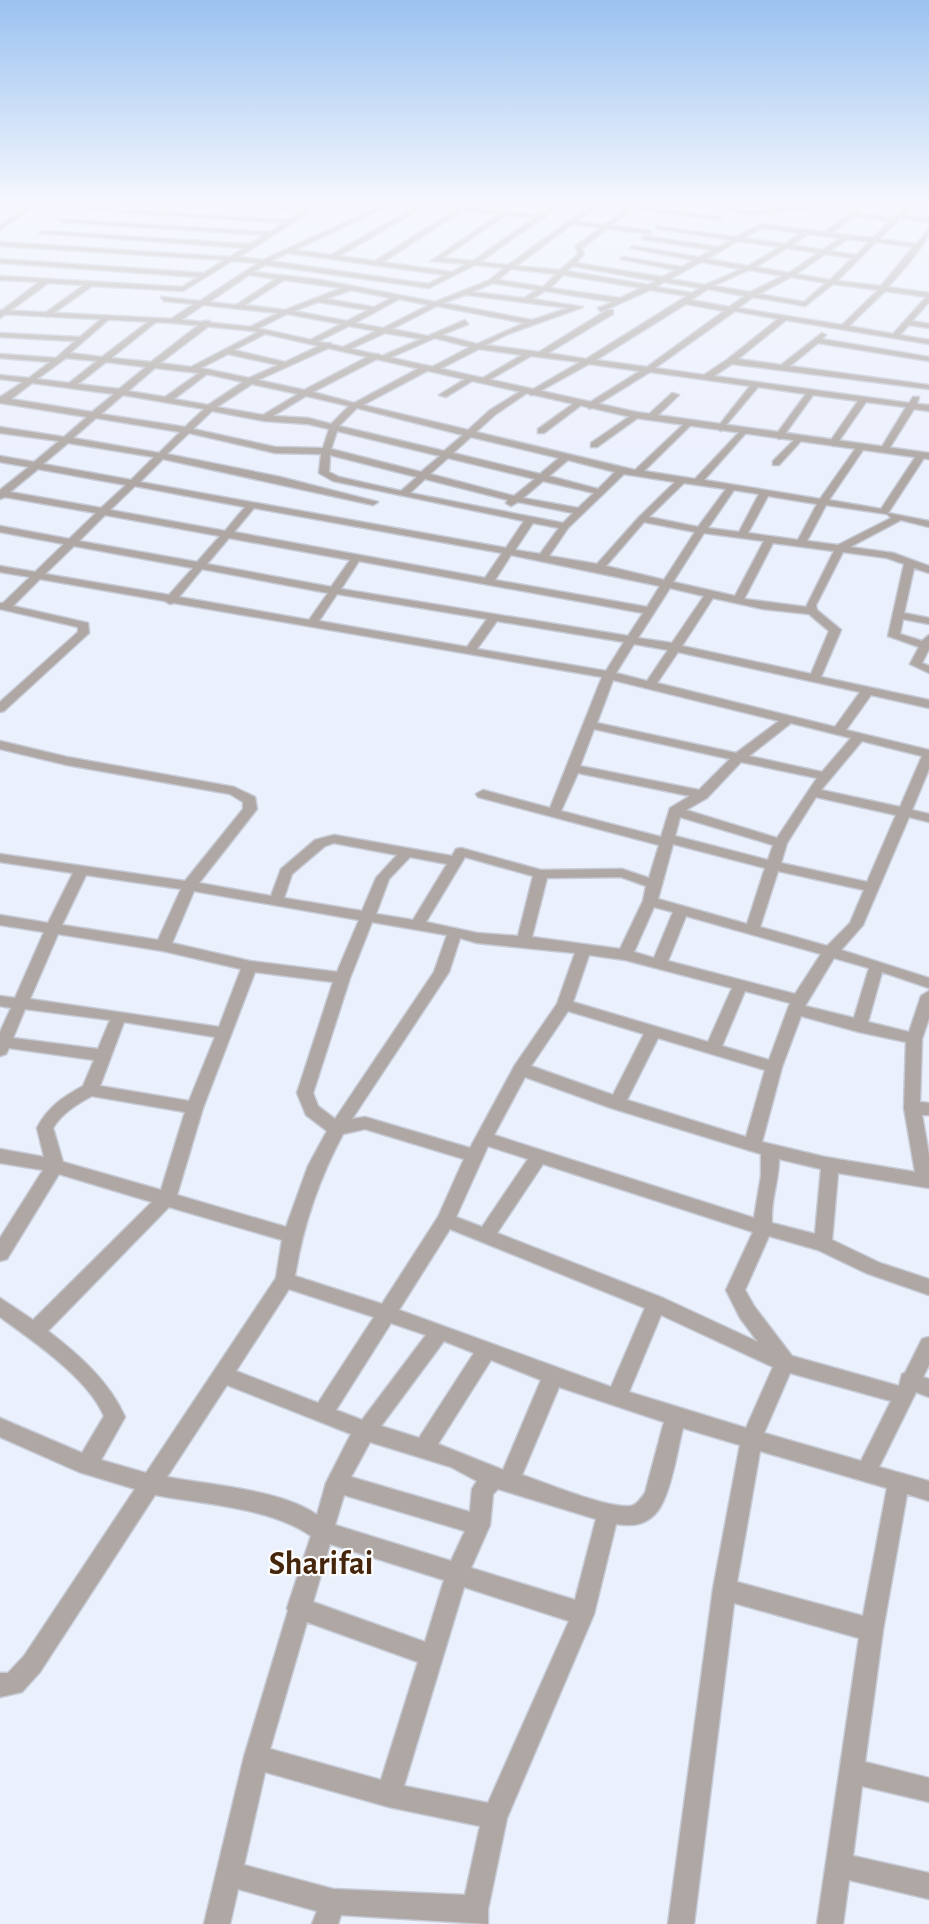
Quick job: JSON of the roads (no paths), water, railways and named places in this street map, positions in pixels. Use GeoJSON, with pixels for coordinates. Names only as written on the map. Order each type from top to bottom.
{"type":"FeatureCollection","features":[{"type":"Feature","properties":{"kind":"street"},"geometry":{"type":"LineString","coordinates":[[2,314],[29,294]]}},
{"type":"Feature","properties":{"kind":"street"},"geometry":{"type":"LineString","coordinates":[[48,315],[76,294]]}},
{"type":"Feature","properties":{"kind":"street"},"geometry":{"type":"LineString","coordinates":[[156,305],[168,294]]}},
{"type":"Feature","properties":{"kind":"street"},"geometry":{"type":"LineString","coordinates":[[174,321],[215,294]]}},
{"type":"Feature","properties":{"kind":"street"},"geometry":{"type":"LineString","coordinates":[[239,306],[258,294]]}},
{"type":"Feature","properties":{"kind":"street"},"geometry":{"type":"LineString","coordinates":[[253,329],[330,294]]}},
{"type":"Feature","properties":{"kind":"street"},"geometry":{"type":"LineString","coordinates":[[388,294],[529,321]]}},
{"type":"Feature","properties":{"kind":"street"},"geometry":{"type":"LineString","coordinates":[[346,349],[438,303],[464,294]]}},
{"type":"Feature","properties":{"kind":"street"},"geometry":{"type":"LineString","coordinates":[[472,294],[610,313],[541,354]]}},
{"type":"Feature","properties":{"kind":"street"},"geometry":{"type":"LineString","coordinates":[[526,300],[536,294]]}},
{"type":"Feature","properties":{"kind":"street"},"geometry":{"type":"LineString","coordinates":[[562,305],[587,294],[622,301]]}},
{"type":"Feature","properties":{"kind":"street"},"geometry":{"type":"LineString","coordinates":[[601,310],[638,294]]}},
{"type":"Feature","properties":{"kind":"street"},"geometry":{"type":"LineString","coordinates":[[685,294],[692,295]]}},
{"type":"Feature","properties":{"kind":"street"},"geometry":{"type":"LineString","coordinates":[[741,294],[805,304],[818,294]]}},
{"type":"Feature","properties":{"kind":"street"},"geometry":{"type":"LineString","coordinates":[[590,405],[649,369],[755,294]]}},
{"type":"Feature","properties":{"kind":"street"},"geometry":{"type":"LineString","coordinates":[[844,327],[878,294]]}},
{"type":"Feature","properties":{"kind":"street"},"geometry":{"type":"LineString","coordinates":[[911,294],[929,297]]}},
{"type":"Feature","properties":{"kind":"street"},"geometry":{"type":"LineString","coordinates":[[403,494],[493,412],[636,333],[692,295]]}},
{"type":"Feature","properties":{"kind":"street"},"geometry":{"type":"LineString","coordinates":[[313,342],[400,296]]}},
{"type":"Feature","properties":{"kind":"street"},"geometry":{"type":"LineString","coordinates":[[896,336],[929,297]]}},
{"type":"Feature","properties":{"kind":"street"},"geometry":{"type":"LineString","coordinates":[[164,298],[286,312],[347,325],[477,346],[929,408]]}},
{"type":"Feature","properties":{"kind":"street"},"geometry":{"type":"LineString","coordinates":[[482,311],[506,298]]}},
{"type":"Feature","properties":{"kind":"street"},"geometry":{"type":"LineString","coordinates":[[315,299],[376,309]]}},
{"type":"Feature","properties":{"kind":"street"},"geometry":{"type":"LineString","coordinates":[[684,301],[785,316],[929,342]]}},
{"type":"Feature","properties":{"kind":"street"},"geometry":{"type":"LineString","coordinates":[[565,526],[403,494],[324,473],[327,451],[335,428],[344,415],[357,406],[529,321],[553,317],[579,307]]}},
{"type":"Feature","properties":{"kind":"street"},"geometry":{"type":"LineString","coordinates":[[140,319],[148,312]]}},
{"type":"Feature","properties":{"kind":"street"},"geometry":{"type":"LineString","coordinates":[[2,314],[174,321],[253,329],[636,415],[925,455],[884,512]]}},
{"type":"Feature","properties":{"kind":"street"},"geometry":{"type":"LineString","coordinates":[[705,378],[732,361],[785,316]]}},
{"type":"Feature","properties":{"kind":"street"},"geometry":{"type":"LineString","coordinates":[[2,400],[61,357],[106,317]]}},
{"type":"Feature","properties":{"kind":"street"},"geometry":{"type":"LineString","coordinates":[[72,385],[153,320]]}},
{"type":"Feature","properties":{"kind":"street"},"geometry":{"type":"LineString","coordinates":[[264,418],[305,393],[380,357],[465,322]]}},
{"type":"Feature","properties":{"kind":"street"},"geometry":{"type":"LineString","coordinates":[[1,494],[98,414],[152,364],[207,323]]}},
{"type":"Feature","properties":{"kind":"street"},"geometry":{"type":"LineString","coordinates":[[907,323],[929,326]]}},
{"type":"Feature","properties":{"kind":"street"},"geometry":{"type":"LineString","coordinates":[[783,368],[834,325]]}},
{"type":"Feature","properties":{"kind":"street"},"geometry":{"type":"LineString","coordinates":[[193,369],[262,332]]}},
{"type":"Feature","properties":{"kind":"street"},"geometry":{"type":"LineString","coordinates":[[0,335],[80,339]]}},
{"type":"Feature","properties":{"kind":"street"},"geometry":{"type":"LineString","coordinates":[[816,340],[929,359]]}},
{"type":"Feature","properties":{"kind":"street"},"geometry":{"type":"LineString","coordinates":[[2,606],[134,484],[158,456],[210,408],[250,381],[289,365],[328,345]]}},
{"type":"Feature","properties":{"kind":"street"},"geometry":{"type":"LineString","coordinates":[[227,351],[289,365]]}},
{"type":"Feature","properties":{"kind":"street"},"geometry":{"type":"LineString","coordinates":[[484,381],[532,352]]}},
{"type":"Feature","properties":{"kind":"street"},"geometry":{"type":"LineString","coordinates":[[0,356],[108,358],[206,371],[305,393],[564,459],[622,471],[823,501],[884,512],[929,524]]}},
{"type":"Feature","properties":{"kind":"street"},"geometry":{"type":"LineString","coordinates":[[850,356],[929,368]]}},
{"type":"Feature","properties":{"kind":"street"},"geometry":{"type":"LineString","coordinates":[[732,361],[928,385]]}},
{"type":"Feature","properties":{"kind":"street"},"geometry":{"type":"LineString","coordinates":[[167,400],[206,371]]}},
{"type":"Feature","properties":{"kind":"street"},"geometry":{"type":"LineString","coordinates":[[0,377],[122,392],[264,418],[297,419],[601,492]]}},
{"type":"Feature","properties":{"kind":"street"},"geometry":{"type":"LineString","coordinates":[[443,395],[473,378]]}},
{"type":"Feature","properties":{"kind":"street"},"geometry":{"type":"LineString","coordinates":[[721,428],[755,385]]}},
{"type":"Feature","properties":{"kind":"street"},"geometry":{"type":"LineString","coordinates":[[884,450],[910,405],[928,385]]}},
{"type":"Feature","properties":{"kind":"street"},"geometry":{"type":"LineString","coordinates":[[779,436],[811,392]]}},
{"type":"Feature","properties":{"kind":"street"},"geometry":{"type":"LineString","coordinates":[[651,417],[675,395]]}},
{"type":"Feature","properties":{"kind":"street"},"geometry":{"type":"LineString","coordinates":[[833,443],[864,399]]}},
{"type":"Feature","properties":{"kind":"street"},"geometry":{"type":"LineString","coordinates":[[2,400],[98,414],[275,450],[327,451],[515,499],[580,511]]}},
{"type":"Feature","properties":{"kind":"street"},"geometry":{"type":"LineString","coordinates":[[541,431],[580,403]]}},
{"type":"Feature","properties":{"kind":"street"},"geometry":{"type":"LineString","coordinates":[[594,445],[636,415]]}},
{"type":"Feature","properties":{"kind":"street"},"geometry":{"type":"LineString","coordinates":[[638,472],[688,423]]}},
{"type":"Feature","properties":{"kind":"street"},"geometry":{"type":"LineString","coordinates":[[0,430],[68,439],[276,478],[373,502]]}},
{"type":"Feature","properties":{"kind":"street"},"geometry":{"type":"LineString","coordinates":[[697,482],[743,431]]}},
{"type":"Feature","properties":{"kind":"street"},"geometry":{"type":"LineString","coordinates":[[776,463],[798,438]]}},
{"type":"Feature","properties":{"kind":"street"},"geometry":{"type":"LineString","coordinates":[[801,543],[823,501],[861,447]]}},
{"type":"Feature","properties":{"kind":"street"},"geometry":{"type":"LineString","coordinates":[[0,459],[599,568],[738,600],[812,611],[835,630],[815,678]]}},
{"type":"Feature","properties":{"kind":"street"},"geometry":{"type":"LineString","coordinates":[[502,514],[515,499],[564,459]]}},
{"type":"Feature","properties":{"kind":"street"},"geometry":{"type":"LineString","coordinates":[[542,558],[565,526],[622,471]]}},
{"type":"Feature","properties":{"kind":"street"},"geometry":{"type":"LineString","coordinates":[[599,568],[642,519],[682,480]]}},
{"type":"Feature","properties":{"kind":"street"},"geometry":{"type":"LineString","coordinates":[[553,814],[591,725],[609,675],[633,641],[667,582],[701,530],[732,487]]}},
{"type":"Feature","properties":{"kind":"street"},"geometry":{"type":"LineString","coordinates":[[742,535],[766,491]]}},
{"type":"Feature","properties":{"kind":"street"},"geometry":{"type":"LineString","coordinates":[[1,494],[489,580],[650,611]]}},
{"type":"Feature","properties":{"kind":"street"},"geometry":{"type":"LineString","coordinates":[[170,601],[252,505]]}},
{"type":"Feature","properties":{"kind":"street"},"geometry":{"type":"LineString","coordinates":[[812,611],[811,605],[840,548],[900,517]]}},
{"type":"Feature","properties":{"kind":"street"},"geometry":{"type":"LineString","coordinates":[[642,519],[701,530],[889,555],[927,567]]}},
{"type":"Feature","properties":{"kind":"street"},"geometry":{"type":"LineString","coordinates":[[489,580],[530,520]]}},
{"type":"Feature","properties":{"kind":"street"},"geometry":{"type":"LineString","coordinates":[[0,529],[336,591],[673,647],[929,704]]}},
{"type":"Feature","properties":{"kind":"street"},"geometry":{"type":"LineString","coordinates":[[738,600],[770,539]]}},
{"type":"Feature","properties":{"kind":"street"},"geometry":{"type":"LineString","coordinates":[[313,622],[357,557]]}},
{"type":"Feature","properties":{"kind":"street"},"geometry":{"type":"LineString","coordinates":[[910,562],[894,636],[927,641],[916,664],[929,670]]}},
{"type":"Feature","properties":{"kind":"street"},"geometry":{"type":"LineString","coordinates":[[0,569],[170,601],[313,622],[609,675],[929,754],[856,925],[830,952],[797,1004],[774,1067],[761,1148],[770,1176],[762,1212],[764,1228],[735,1290],[747,1312],[786,1363]]}},
{"type":"Feature","properties":{"kind":"street"},"geometry":{"type":"LineString","coordinates":[[651,684],[673,647],[710,594]]}},
{"type":"Feature","properties":{"kind":"street"},"geometry":{"type":"LineString","coordinates":[[0,708],[83,633],[84,625],[2,606]]}},
{"type":"Feature","properties":{"kind":"street"},"geometry":{"type":"LineString","coordinates":[[898,615],[929,621]]}},
{"type":"Feature","properties":{"kind":"street"},"geometry":{"type":"LineString","coordinates":[[470,650],[494,617]]}},
{"type":"Feature","properties":{"kind":"street"},"geometry":{"type":"LineString","coordinates":[[839,731],[868,690]]}},
{"type":"Feature","properties":{"kind":"street"},"geometry":{"type":"LineString","coordinates":[[625,955],[650,901],[675,811],[702,795],[739,757],[790,718]]}},
{"type":"Feature","properties":{"kind":"street"},"geometry":{"type":"LineString","coordinates":[[591,725],[824,776]]}},
{"type":"Feature","properties":{"kind":"street"},"geometry":{"type":"LineString","coordinates":[[752,930],[780,843],[812,792],[859,736]]}},
{"type":"Feature","properties":{"kind":"street"},"geometry":{"type":"LineString","coordinates":[[0,745],[245,796],[251,804],[250,809],[189,886],[163,946]]}},
{"type":"Feature","properties":{"kind":"street"},"geometry":{"type":"LineString","coordinates":[[573,768],[702,795]]}},
{"type":"Feature","properties":{"kind":"street"},"geometry":{"type":"LineString","coordinates":[[812,792],[929,818]]}},
{"type":"Feature","properties":{"kind":"street"},"geometry":{"type":"LineString","coordinates":[[483,794],[553,814],[771,866],[871,887]]}},
{"type":"Feature","properties":{"kind":"street"},"geometry":{"type":"LineString","coordinates":[[675,811],[780,843]]}},
{"type":"Feature","properties":{"kind":"street"},"geometry":{"type":"LineString","coordinates":[[276,901],[286,872],[325,841],[334,839],[455,861]]}},
{"type":"Feature","properties":{"kind":"street"},"geometry":{"type":"LineString","coordinates":[[407,852],[383,878],[342,978],[305,1093],[306,1104],[311,1112],[338,1129],[365,1123],[474,1156]]}},
{"type":"Feature","properties":{"kind":"street"},"geometry":{"type":"LineString","coordinates":[[417,926],[461,852],[541,874],[622,873],[654,884],[650,901]]}},
{"type":"Feature","properties":{"kind":"street"},"geometry":{"type":"LineString","coordinates":[[0,858],[189,886],[455,932],[477,938],[524,941],[625,955],[740,986],[859,1027],[914,1039]]}},
{"type":"Feature","properties":{"kind":"street"},"geometry":{"type":"LineString","coordinates":[[81,871],[52,928],[2,1046],[102,1055]]}},
{"type":"Feature","properties":{"kind":"street"},"geometry":{"type":"LineString","coordinates":[[524,941],[541,874]]}},
{"type":"Feature","properties":{"kind":"street"},"geometry":{"type":"LineString","coordinates":[[650,901],[877,965],[929,983]]}},
{"type":"Feature","properties":{"kind":"street"},"geometry":{"type":"LineString","coordinates":[[659,964],[681,911]]}},
{"type":"Feature","properties":{"kind":"street"},"geometry":{"type":"LineString","coordinates":[[0,920],[163,946],[250,966],[342,978]]}},
{"type":"Feature","properties":{"kind":"street"},"geometry":{"type":"LineString","coordinates":[[0,1685],[14,1684],[32,1664],[285,1280],[292,1236],[317,1166],[338,1129],[437,980],[455,932]]}},
{"type":"Feature","properties":{"kind":"street"},"geometry":{"type":"LineString","coordinates":[[323,1413],[446,1220],[474,1156],[521,1069],[564,1005],[584,949]]}},
{"type":"Feature","properties":{"kind":"street"},"geometry":{"type":"LineString","coordinates":[[859,1027],[877,965]]}},
{"type":"Feature","properties":{"kind":"street"},"geometry":{"type":"LineString","coordinates":[[35,1331],[167,1198],[195,1108],[250,966]]}},
{"type":"Feature","properties":{"kind":"street"},"geometry":{"type":"LineString","coordinates":[[713,1048],[740,986]]}},
{"type":"Feature","properties":{"kind":"street"},"geometry":{"type":"LineString","coordinates":[[521,1069],[617,1104],[761,1148],[830,1164],[927,1181],[914,1039],[929,996]]}},
{"type":"Feature","properties":{"kind":"street"},"geometry":{"type":"LineString","coordinates":[[0,1001],[119,1016],[223,1033]]}},
{"type":"Feature","properties":{"kind":"street"},"geometry":{"type":"LineString","coordinates":[[564,1005],[774,1067]]}},
{"type":"Feature","properties":{"kind":"street"},"geometry":{"type":"LineString","coordinates":[[90,1090],[119,1016]]}},
{"type":"Feature","properties":{"kind":"street"},"geometry":{"type":"LineString","coordinates":[[617,1104],[654,1030]]}},
{"type":"Feature","properties":{"kind":"street"},"geometry":{"type":"LineString","coordinates":[[0,1254],[55,1166],[45,1128],[52,1116],[69,1101],[90,1090],[195,1108]]}},
{"type":"Feature","properties":{"kind":"street"},"geometry":{"type":"LineString","coordinates":[[485,1138],[538,1157],[764,1228],[823,1244],[873,1268],[929,1287]]}},
{"type":"Feature","properties":{"kind":"street"},"geometry":{"type":"LineString","coordinates":[[0,1156],[55,1166],[292,1236]]}},
{"type":"Feature","properties":{"kind":"street"},"geometry":{"type":"LineString","coordinates":[[486,1235],[538,1157]]}},
{"type":"Feature","properties":{"kind":"street"},"geometry":{"type":"LineString","coordinates":[[823,1244],[830,1164]]}},
{"type":"Feature","properties":{"kind":"street"},"geometry":{"type":"LineString","coordinates":[[446,1220],[656,1304],[786,1363],[906,1388],[929,1388]]}},
{"type":"Feature","properties":{"kind":"street"},"geometry":{"type":"LineString","coordinates":[[285,1280],[440,1331],[553,1376],[676,1417],[929,1491]]}},
{"type":"Feature","properties":{"kind":"street"},"geometry":{"type":"LineString","coordinates":[[617,1397],[656,1304]]}},
{"type":"Feature","properties":{"kind":"street"},"geometry":{"type":"LineString","coordinates":[[0,1306],[35,1331],[113,1407],[115,1418],[86,1465]]}},
{"type":"Feature","properties":{"kind":"street"},"geometry":{"type":"LineString","coordinates":[[217,1924],[256,1757],[298,1608],[337,1483],[366,1431],[440,1331]]}},
{"type":"Feature","properties":{"kind":"street"},"geometry":{"type":"LineString","coordinates":[[866,1472],[929,1344]]}},
{"type":"Feature","properties":{"kind":"street"},"geometry":{"type":"LineString","coordinates":[[424,1449],[487,1349]]}},
{"type":"Feature","properties":{"kind":"street"},"geometry":{"type":"LineString","coordinates":[[681,1924],[724,1589],[752,1438],[786,1363]]}},
{"type":"Feature","properties":{"kind":"street"},"geometry":{"type":"LineString","coordinates":[[222,1374],[366,1431],[456,1458],[502,1480],[608,1513],[632,1516],[645,1510],[654,1498],[676,1417]]}},
{"type":"Feature","properties":{"kind":"street"},"geometry":{"type":"LineString","coordinates":[[389,1795],[430,1655],[457,1574],[479,1525],[483,1489],[502,1480],[553,1376]]}},
{"type":"Feature","properties":{"kind":"street"},"geometry":{"type":"LineString","coordinates":[[0,1427],[86,1465],[150,1484],[275,1507],[301,1516],[322,1532],[584,1614]]}},
{"type":"Feature","properties":{"kind":"street"},"geometry":{"type":"LineString","coordinates":[[830,1924],[872,1630],[899,1482]]}},
{"type":"Feature","properties":{"kind":"street"},"geometry":{"type":"LineString","coordinates":[[337,1483],[479,1525]]}},
{"type":"Feature","properties":{"kind":"street"},"geometry":{"type":"LineString","coordinates":[[230,1874],[329,1913],[475,1916],[495,1817],[584,1614],[608,1513]]}},
{"type":"Feature","properties":{"kind":"street"},"geometry":{"type":"LineString","coordinates":[[724,1589],[872,1630]]}},
{"type":"Feature","properties":{"kind":"street"},"geometry":{"type":"LineString","coordinates":[[298,1608],[430,1655]]}},
{"type":"Feature","properties":{"kind":"street"},"geometry":{"type":"LineString","coordinates":[[256,1757],[389,1795],[495,1817]]}},
{"type":"Feature","properties":{"kind":"street"},"geometry":{"type":"LineString","coordinates":[[852,1771],[929,1790]]}},
{"type":"Feature","properties":{"kind":"street"},"geometry":{"type":"LineString","coordinates":[[838,1865],[929,1886]]}},
{"type":"Feature","properties":{"kind":"district","name":"Sharifai"},"geometry":{"type":"Point","coordinates":[321,1562]}}]}
